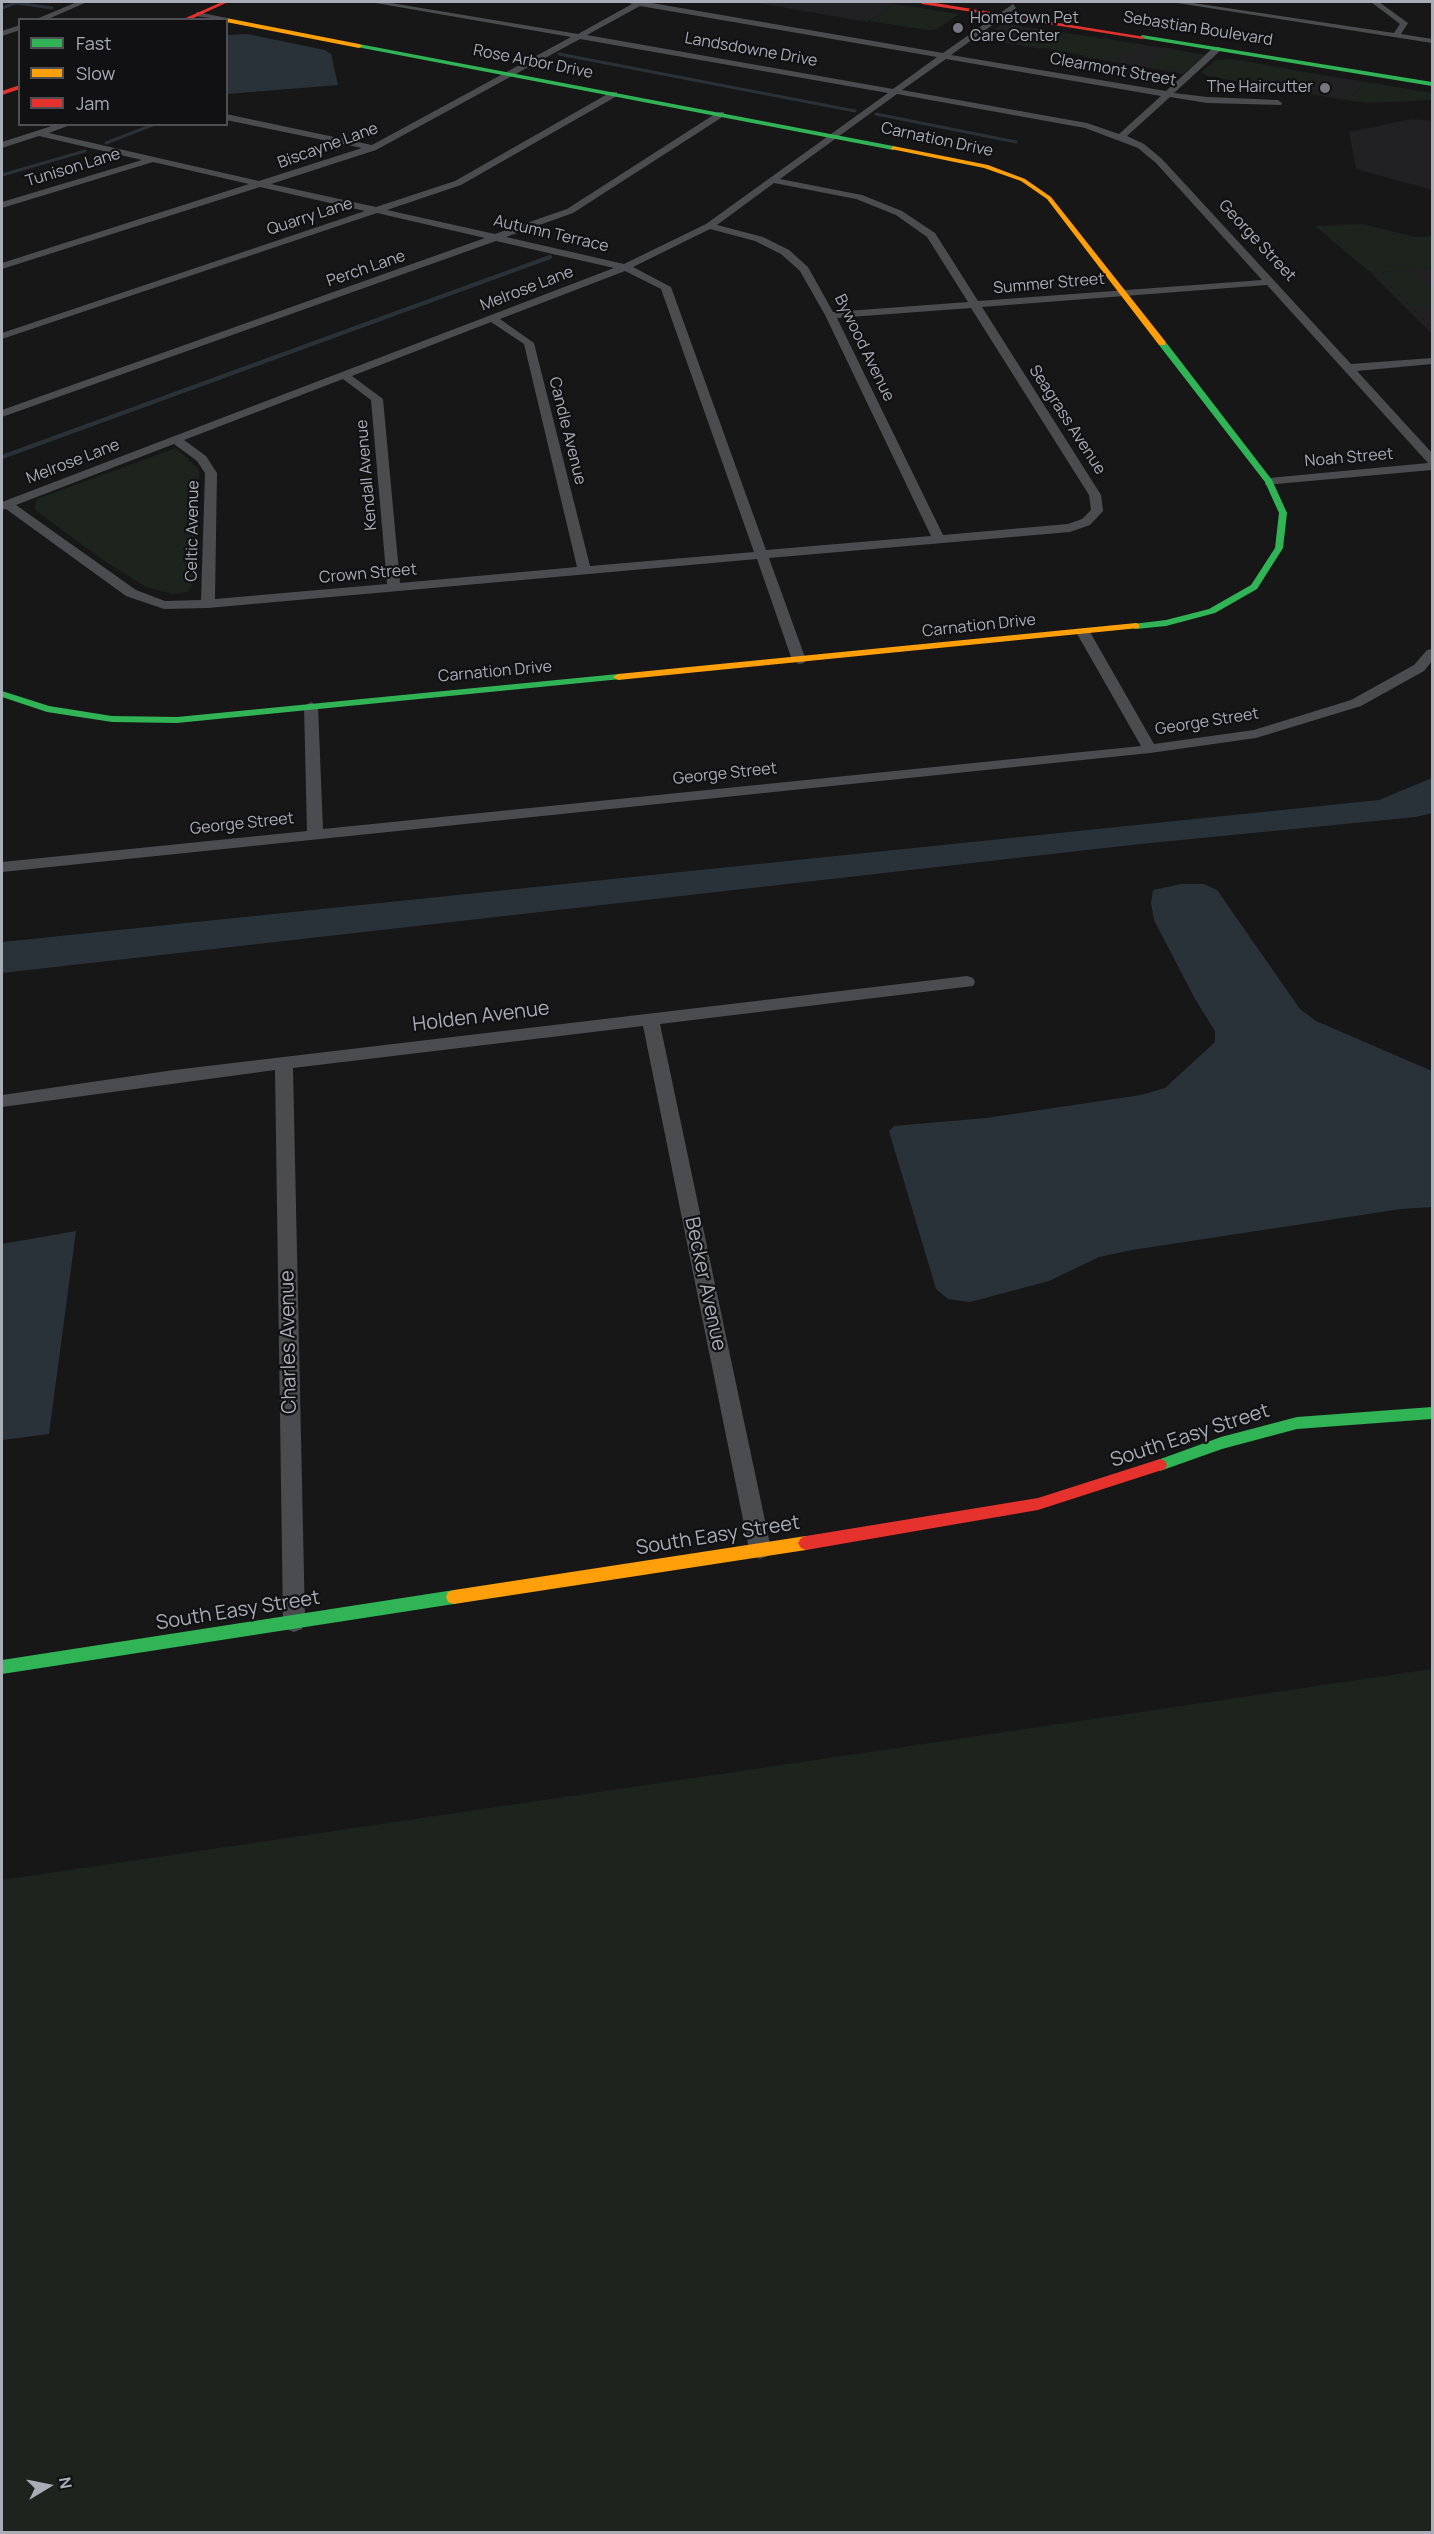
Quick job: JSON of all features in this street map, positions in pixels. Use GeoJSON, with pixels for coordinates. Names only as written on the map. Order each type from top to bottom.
{"type":"FeatureCollection","features":[{"type":"Feature","properties":{"kind":"street"},"geometry":{"type":"LineString","coordinates":[[43,18],[83,2]]}},
{"type":"Feature","properties":{"kind":"street"},"geometry":{"type":"LineString","coordinates":[[188,18],[225,2]]}},
{"type":"Feature","properties":{"kind":"street","name":"Landsdowne Drive"},"geometry":{"type":"LineString","coordinates":[[374,2],[583,35],[1087,126],[1120,136]]}},
{"type":"Feature","properties":{"kind":"street","name":"Clearmont Street"},"geometry":{"type":"LineString","coordinates":[[625,2],[1166,94],[1207,100],[1278,103]]}},
{"type":"Feature","properties":{"kind":"street","name":"Sebastian Boulevard"},"geometry":{"type":"LineString","coordinates":[[922,2],[1007,10],[1432,73]]}},
{"type":"Feature","properties":{"kind":"street","name":"Sebastian Boulevard"},"geometry":{"type":"LineString","coordinates":[[985,2],[1007,10],[1216,49],[1432,84]]}},
{"type":"Feature","properties":{"kind":"street"},"geometry":{"type":"LineString","coordinates":[[1175,2],[1432,41]]}},
{"type":"Feature","properties":{"kind":"street"},"geometry":{"type":"LineString","coordinates":[[1255,14],[1261,2]]}},
{"type":"Feature","properties":{"kind":"street"},"geometry":{"type":"LineString","coordinates":[[1375,2],[1404,23],[1396,36]]}},
{"type":"Feature","properties":{"kind":"street","name":"Biscayne Lane"},"geometry":{"type":"LineString","coordinates":[[2,266],[373,148],[640,3]]}},
{"type":"Feature","properties":{"kind":"street","name":"Melrose Lane"},"geometry":{"type":"LineString","coordinates":[[4,505],[625,267],[672,246],[709,226],[1007,10]]}},
{"type":"Feature","properties":{"kind":"street","name":"Rose Arbor Drive"},"geometry":{"type":"LineString","coordinates":[[197,14],[216,18]]}},
{"type":"Feature","properties":{"kind":"street","name":"Rose Arbor Drive"},"geometry":{"type":"LineString","coordinates":[[228,21],[833,135]]}},
{"type":"Feature","properties":{"kind":"street"},"geometry":{"type":"LineString","coordinates":[[2,34],[18,28]]}},
{"type":"Feature","properties":{"kind":"street"},"geometry":{"type":"LineString","coordinates":[[1120,136],[1216,49]]}},
{"type":"Feature","properties":{"kind":"street"},"geometry":{"type":"LineString","coordinates":[[2,93],[18,88]]}},
{"type":"Feature","properties":{"kind":"street","name":"Quarry Lane"},"geometry":{"type":"LineString","coordinates":[[2,336],[378,210],[477,174],[614,94]]}},
{"type":"Feature","properties":{"kind":"street","name":"Perch Lane"},"geometry":{"type":"LineString","coordinates":[[2,414],[500,238],[570,211],[721,114]]}},
{"type":"Feature","properties":{"kind":"street"},"geometry":{"type":"LineString","coordinates":[[228,117],[373,148]]}},
{"type":"Feature","properties":{"kind":"street"},"geometry":{"type":"LineString","coordinates":[[2,145],[63,126]]}},
{"type":"Feature","properties":{"kind":"street","name":"Autumn Terrace"},"geometry":{"type":"LineString","coordinates":[[40,134],[625,267],[666,287],[799,660]]}},
{"type":"Feature","properties":{"kind":"street","name":"Carnation Drive"},"geometry":{"type":"LineString","coordinates":[[2,694],[47,709],[112,719],[177,720],[1166,623],[1212,611],[1254,587],[1280,548],[1283,513],[1269,482],[1049,198],[1023,180],[986,165],[833,135]]}},
{"type":"Feature","properties":{"kind":"street","name":"George Street"},"geometry":{"type":"LineString","coordinates":[[1120,136],[1141,146],[1159,161],[1432,460]]}},
{"type":"Feature","properties":{"kind":"street","name":"Tunison Lane"},"geometry":{"type":"LineString","coordinates":[[2,205],[154,160]]}},
{"type":"Feature","properties":{"kind":"street","name":"Seagrass Avenue"},"geometry":{"type":"LineString","coordinates":[[761,555],[1070,528],[1086,522],[1097,511],[1095,495],[931,235],[899,213],[859,197],[772,180]]}},
{"type":"Feature","properties":{"kind":"street","name":"Bywood Avenue"},"geometry":{"type":"LineString","coordinates":[[709,226],[759,239],[785,252],[804,269],[830,315],[939,539]]}},
{"type":"Feature","properties":{"kind":"street","name":"Summer Street"},"geometry":{"type":"LineString","coordinates":[[830,315],[1271,282]]}},
{"type":"Feature","properties":{"kind":"street","name":"Candle Avenue"},"geometry":{"type":"LineString","coordinates":[[492,318],[529,342],[584,570]]}},
{"type":"Feature","properties":{"kind":"street"},"geometry":{"type":"LineString","coordinates":[[1349,368],[1432,361]]}},
{"type":"Feature","properties":{"kind":"street","name":"Kendall Avenue"},"geometry":{"type":"LineString","coordinates":[[344,375],[377,399],[394,588]]}},
{"type":"Feature","properties":{"kind":"street","name":"Celtic Avenue"},"geometry":{"type":"LineString","coordinates":[[175,439],[202,459],[211,473],[208,604]]}},
{"type":"Feature","properties":{"kind":"street","name":"Noah Street"},"geometry":{"type":"LineString","coordinates":[[1269,482],[1432,466]]}},
{"type":"Feature","properties":{"kind":"street","name":"Crown Street"},"geometry":{"type":"LineString","coordinates":[[4,505],[130,593],[164,604],[208,604],[761,555]]}},
{"type":"Feature","properties":{"kind":"street"},"geometry":{"type":"LineString","coordinates":[[1083,632],[1150,749]]}},
{"type":"Feature","properties":{"kind":"street","name":"George Street"},"geometry":{"type":"LineString","coordinates":[[2,867],[1150,749],[1256,734],[1356,703],[1419,668],[1432,653]]}},
{"type":"Feature","properties":{"kind":"street"},"geometry":{"type":"LineString","coordinates":[[311,706],[315,834]]}},
{"type":"Feature","properties":{"kind":"street","name":"Holden Avenue"},"geometry":{"type":"LineString","coordinates":[[2,1101],[284,1062],[967,982]]}},
{"type":"Feature","properties":{"kind":"street","name":"Becker Avenue"},"geometry":{"type":"LineString","coordinates":[[650,1018],[760,1549]]}},
{"type":"Feature","properties":{"kind":"street","name":"Charles Avenue"},"geometry":{"type":"LineString","coordinates":[[284,1062],[294,1622]]}},
{"type":"Feature","properties":{"kind":"street","name":"South Easy Street"},"geometry":{"type":"LineString","coordinates":[[2,1667],[972,1517],[1038,1504],[1110,1483],[1221,1443],[1297,1423],[1432,1413]]}},
{"type":"Feature","properties":{"kind":"shaded area"},"geometry":{"type":"Polygon","coordinates":[[[753,2],[882,2],[895,4],[867,22],[753,2]]]}},
{"type":"Feature","properties":{"kind":"shaded area"},"geometry":{"type":"Polygon","coordinates":[[[895,4],[959,14],[937,29],[928,30],[869,21],[895,4]]]}},
{"type":"Feature","properties":{"kind":"shaded area"},"geometry":{"type":"Polygon","coordinates":[[[1003,23],[1063,33],[1042,49],[981,39],[1003,23]]]}},
{"type":"Feature","properties":{"kind":"shaded area"},"geometry":{"type":"Polygon","coordinates":[[[1047,30],[1138,44],[1117,59],[1122,60],[1120,62],[1027,45],[1047,30]]]}},
{"type":"Feature","properties":{"kind":"shaded area"},"geometry":{"type":"Polygon","coordinates":[[[247,34],[325,50],[331,54],[338,85],[228,94],[228,35],[247,34]]]}},
{"type":"Feature","properties":{"kind":"shaded area"},"geometry":{"type":"Polygon","coordinates":[[[1104,38],[1205,55],[1183,74],[1084,57],[1104,38]]]}},
{"type":"Feature","properties":{"kind":"shaded area"},"geometry":{"type":"Polygon","coordinates":[[[1166,48],[1205,55],[1185,72],[1146,67],[1166,48]]]}},
{"type":"Feature","properties":{"kind":"shaded area"},"geometry":{"type":"Polygon","coordinates":[[[1233,59],[1322,75],[1303,93],[1207,76],[1201,72],[1216,60],[1233,59]]]}},
{"type":"Feature","properties":{"kind":"shaded area"},"geometry":{"type":"Polygon","coordinates":[[[1322,75],[1366,82],[1347,100],[1303,93],[1322,75]]]}},
{"type":"Feature","properties":{"kind":"shaded area"},"geometry":{"type":"Polygon","coordinates":[[[1366,82],[1432,93],[1432,100],[1366,103],[1347,100],[1366,82]]]}},
{"type":"Feature","properties":{"kind":"shaded area"},"geometry":{"type":"Polygon","coordinates":[[[1412,119],[1432,121],[1432,190],[1356,169],[1349,132],[1412,119]]]}},
{"type":"Feature","properties":{"kind":"shaded area"},"geometry":{"type":"Polygon","coordinates":[[[1362,224],[1415,237],[1432,236],[1432,268],[1371,273],[1315,226],[1362,224]]]}},
{"type":"Feature","properties":{"kind":"shaded area"},"geometry":{"type":"Polygon","coordinates":[[[1432,268],[1432,334],[1371,273],[1432,268]]]}},
{"type":"Feature","properties":{"kind":"shaded area"},"geometry":{"type":"Polygon","coordinates":[[[1413,271],[1432,290],[1432,305],[1410,307],[1377,274],[1413,271]]]}},
{"type":"Feature","properties":{"kind":"shaded area"},"geometry":{"type":"Polygon","coordinates":[[[176,448],[199,470],[197,578],[188,592],[173,594],[146,587],[106,562],[34,509],[37,499],[176,448]]]}},
{"type":"Feature","properties":{"kind":"shaded area"},"geometry":{"type":"Polygon","coordinates":[[[1432,778],[1432,813],[1416,817],[1140,844],[2,973],[2,942],[1379,800],[1432,778]]]}},
{"type":"Feature","properties":{"kind":"shaded area"},"geometry":{"type":"Polygon","coordinates":[[[1181,884],[1204,884],[1217,890],[1300,1009],[1316,1021],[1432,1071],[1432,1207],[1401,1209],[1132,1250],[1099,1257],[1049,1281],[970,1302],[948,1299],[936,1289],[889,1131],[894,1126],[986,1118],[1141,1095],[1165,1088],[1215,1042],[1215,1031],[1195,999],[1154,920],[1151,903],[1153,890],[1181,884]]]}},
{"type":"Feature","properties":{"kind":"shaded area"},"geometry":{"type":"Polygon","coordinates":[[[76,1231],[49,1434],[2,1440],[2,1244],[76,1231]]]}},
{"type":"Feature","properties":{"kind":"shaded area"},"geometry":{"type":"Polygon","coordinates":[[[1432,1669],[1432,2532],[2,2532],[2,1880],[1432,1669]]]}},
{"type":"Feature","properties":{"kind":"waterway"},"geometry":{"type":"LineString","coordinates":[[2,8],[18,2]]}},
{"type":"Feature","properties":{"kind":"waterway"},"geometry":{"type":"LineString","coordinates":[[17,3],[52,8]]}},
{"type":"Feature","properties":{"kind":"waterway"},"geometry":{"type":"LineString","coordinates":[[559,54],[855,111]]}},
{"type":"Feature","properties":{"kind":"waterway"},"geometry":{"type":"LineString","coordinates":[[876,114],[1016,142]]}},
{"type":"Feature","properties":{"kind":"waterway"},"geometry":{"type":"LineString","coordinates":[[106,143],[150,126]]}},
{"type":"Feature","properties":{"kind":"waterway"},"geometry":{"type":"LineString","coordinates":[[2,175],[85,151]]}},
{"type":"Feature","properties":{"kind":"waterway"},"geometry":{"type":"LineString","coordinates":[[2,457],[550,257]]}},
{"type":"Feature","properties":{"kind":"traffic: fast"},"geometry":{"type":"LineString","coordinates":[[1142,37],[1432,84]]}},
{"type":"Feature","properties":{"kind":"traffic: fast"},"geometry":{"type":"LineString","coordinates":[[359,46],[893,148]]}},
{"type":"Feature","properties":{"kind":"traffic: fast"},"geometry":{"type":"LineString","coordinates":[[1136,626],[1166,623],[1212,611],[1254,587],[1279,548],[1283,513],[1269,482],[1162,343]]}},
{"type":"Feature","properties":{"kind":"traffic: fast"},"geometry":{"type":"LineString","coordinates":[[2,694],[47,709],[112,719],[177,720],[618,677]]}},
{"type":"Feature","properties":{"kind":"traffic: fast"},"geometry":{"type":"LineString","coordinates":[[1160,1465],[1221,1443],[1297,1423],[1432,1413]]}},
{"type":"Feature","properties":{"kind":"traffic: fast"},"geometry":{"type":"LineString","coordinates":[[2,1667],[454,1597]]}},
{"type":"Feature","properties":{"kind":"traffic: slow"},"geometry":{"type":"LineString","coordinates":[[228,20],[359,46]]}},
{"type":"Feature","properties":{"kind":"traffic: slow"},"geometry":{"type":"LineString","coordinates":[[893,148],[986,166],[1023,180],[1049,198],[1162,343]]}},
{"type":"Feature","properties":{"kind":"traffic: slow"},"geometry":{"type":"LineString","coordinates":[[618,677],[1136,626]]}},
{"type":"Feature","properties":{"kind":"traffic: slow"},"geometry":{"type":"LineString","coordinates":[[454,1597],[806,1543]]}},
{"type":"Feature","properties":{"kind":"traffic: jam"},"geometry":{"type":"LineString","coordinates":[[188,18],[225,2]]}},
{"type":"Feature","properties":{"kind":"traffic: jam"},"geometry":{"type":"LineString","coordinates":[[922,2],[1142,37]]}},
{"type":"Feature","properties":{"kind":"traffic: jam"},"geometry":{"type":"LineString","coordinates":[[2,93],[18,88]]}},
{"type":"Feature","properties":{"kind":"traffic: jam"},"geometry":{"type":"LineString","coordinates":[[806,1543],[1038,1504],[1160,1465]]}},
{"type":"Feature","properties":{"kind":"place","name":"Hometown Pet Care Center"},"geometry":{"type":"Point","coordinates":[958,28]}},
{"type":"Feature","properties":{"kind":"place","name":"The Haircutter"},"geometry":{"type":"Point","coordinates":[1325,88]}}]}
